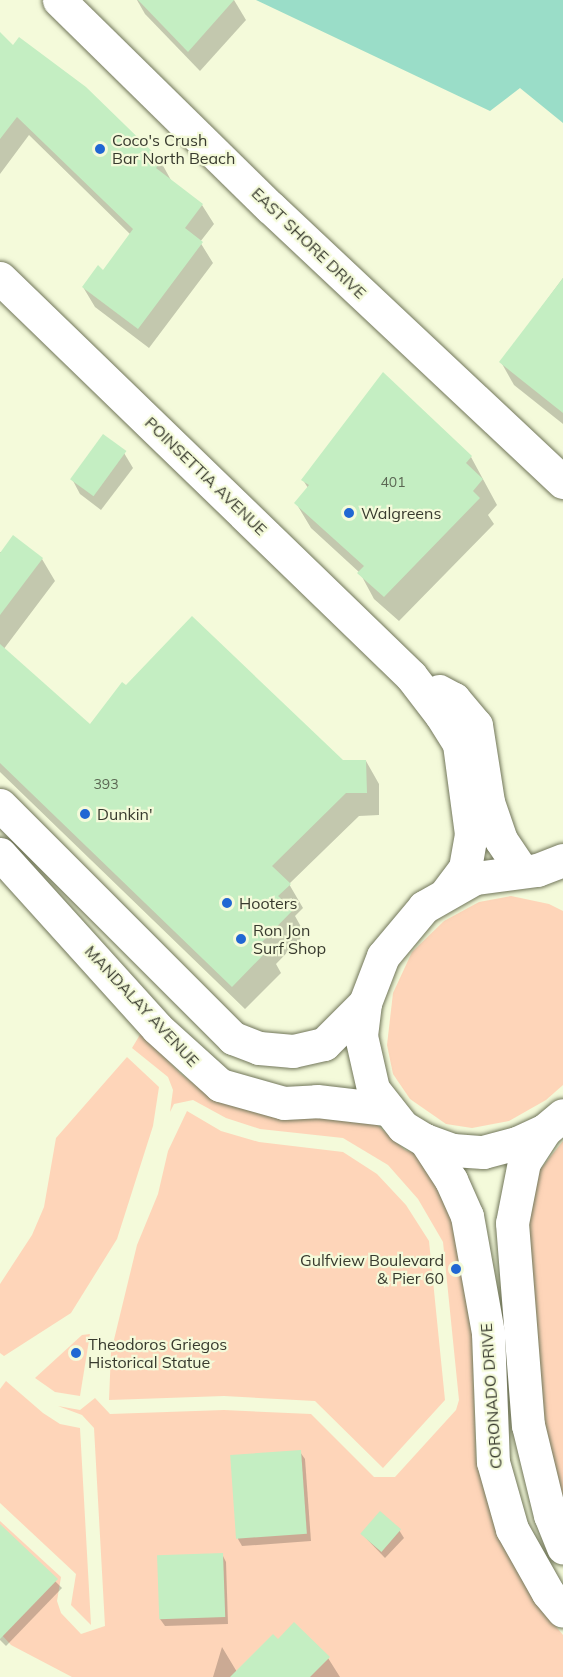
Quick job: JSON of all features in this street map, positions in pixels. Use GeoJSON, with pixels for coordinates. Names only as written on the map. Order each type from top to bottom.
{"type":"FeatureCollection","features":[{"type":"Feature","properties":{"kind":"street","name":"EAST SHORE DRIVE"},"geometry":{"type":"LineString","coordinates":[[59,0],[270,207],[563,482]]}},
{"type":"Feature","properties":{"kind":"street","name":"POINSETTIA AVENUE"},"geometry":{"type":"LineString","coordinates":[[0,278],[411,676],[459,744],[471,834],[465,868],[447,892]]}},
{"type":"Feature","properties":{"kind":"street","name":"POINSETTIA AVENUE"},"geometry":{"type":"LineString","coordinates":[[411,676],[454,699],[476,725],[488,802],[501,840],[546,871]]}},
{"type":"Feature","properties":{"kind":"street"},"geometry":{"type":"LineString","coordinates":[[0,805],[233,1038],[259,1048],[293,1051],[324,1044],[365,1003]]}},
{"type":"Feature","properties":{"kind":"street","name":"MANDALAY AVENUE"},"geometry":{"type":"LineString","coordinates":[[0,854],[157,1028],[220,1085],[284,1103],[317,1101],[385,1109]]}},
{"type":"Feature","properties":{"kind":"street"},"geometry":{"type":"LineString","coordinates":[[546,871],[475,878],[424,907],[391,944],[365,1003],[361,1036],[373,1089],[385,1109],[403,1127],[425,1140],[453,1150],[483,1152],[517,1143],[554,1123]]}},
{"type":"Feature","properties":{"kind":"street"},"geometry":{"type":"LineString","coordinates":[[554,1123],[524,1162],[512,1222],[528,1425],[550,1515],[563,1547]]}},
{"type":"Feature","properties":{"kind":"street","name":"CORONADO DRIVE"},"geometry":{"type":"LineString","coordinates":[[425,1140],[451,1180],[467,1216],[488,1332],[493,1462],[512,1528],[548,1593],[563,1611]]}},
{"type":"Feature","properties":{"kind":"shaded area"},"geometry":{"type":"Polygon","coordinates":[[[511,896],[549,904],[563,911],[563,1085],[546,1100],[509,1121],[472,1128],[446,1124],[410,1099],[393,1074],[387,1045],[393,993],[412,952],[444,921],[479,902],[511,896]]]}},
{"type":"Feature","properties":{"kind":"shaded area"},"geometry":{"type":"Polygon","coordinates":[[[141,1033],[181,1074],[215,1100],[282,1119],[318,1117],[376,1124],[405,1150],[414,1153],[436,1186],[451,1219],[472,1333],[476,1460],[497,1535],[544,1612],[563,1635],[563,1677],[72,1677],[11,1645],[0,1633],[0,1521],[61,1577],[57,1601],[61,1613],[81,1634],[105,1626],[94,1428],[82,1415],[58,1406],[80,1410],[95,1398],[110,1414],[224,1410],[311,1414],[374,1477],[395,1477],[456,1410],[459,1400],[443,1242],[418,1199],[388,1165],[343,1138],[260,1129],[226,1118],[193,1100],[174,1104],[170,1112],[173,1090],[168,1077],[132,1048],[141,1033]]]}},
{"type":"Feature","properties":{"kind":"shaded area"},"geometry":{"type":"Polygon","coordinates":[[[127,1057],[159,1087],[153,1126],[117,1239],[71,1313],[4,1356],[0,1353],[0,1284],[32,1235],[44,1207],[56,1138],[127,1057]]]}},
{"type":"Feature","properties":{"kind":"shaded area"},"geometry":{"type":"Polygon","coordinates":[[[187,1111],[221,1131],[259,1142],[343,1152],[377,1174],[406,1205],[429,1241],[445,1400],[383,1468],[315,1401],[224,1396],[109,1400],[111,1352],[137,1245],[158,1194],[168,1151],[187,1111]]]}},
{"type":"Feature","properties":{"kind":"shaded area"},"geometry":{"type":"Polygon","coordinates":[[[563,1141],[563,1499],[545,1425],[529,1224],[539,1171],[563,1141]]]}},
{"type":"Feature","properties":{"kind":"shaded area"},"geometry":{"type":"Polygon","coordinates":[[[90,1334],[80,1396],[55,1392],[35,1378],[82,1335],[90,1334]]]}},
{"type":"Feature","properties":{"kind":"shaded area"},"geometry":{"type":"Polygon","coordinates":[[[6,1381],[43,1413],[60,1424],[80,1428],[91,1625],[71,1605],[76,1574],[0,1503],[0,1389],[6,1381]]]}},
{"type":"Feature","properties":{"kind":"water"},"geometry":{"type":"Polygon","coordinates":[[[256,0],[563,0],[563,123],[520,88],[490,111],[256,0]]]}},
{"type":"Feature","properties":{"kind":"building"},"geometry":{"type":"Polygon","coordinates":[[[138,0],[234,0],[188,52],[138,0]]]}},
{"type":"Feature","properties":{"kind":"building"},"geometry":{"type":"Polygon","coordinates":[[[0,32],[13,45],[19,37],[86,87],[162,161],[156,168],[203,204],[185,228],[203,242],[138,329],[82,287],[98,265],[103,270],[133,229],[17,117],[0,139],[0,32]]]}},
{"type":"Feature","properties":{"kind":"building"},"geometry":{"type":"Polygon","coordinates":[[[563,278],[563,413],[499,362],[563,278]]]}},
{"type":"Feature","properties":{"kind":"building","name":"Walgreens"},"geometry":{"type":"Polygon","coordinates":[[[383,372],[472,456],[466,463],[483,479],[473,491],[480,498],[384,597],[357,573],[364,566],[294,503],[309,485],[301,480],[383,372]]]}},
{"type":"Feature","properties":{"kind":"building"},"geometry":{"type":"Polygon","coordinates":[[[103,434],[126,451],[94,496],[70,479],[103,434]]]}},
{"type":"Feature","properties":{"kind":"building"},"geometry":{"type":"Polygon","coordinates":[[[13,535],[43,558],[0,615],[0,553],[13,535]]]}},
{"type":"Feature","properties":{"kind":"building"},"geometry":{"type":"Polygon","coordinates":[[[192,616],[343,760],[366,760],[367,793],[346,793],[272,866],[291,884],[278,896],[293,910],[262,942],[269,949],[232,987],[0,763],[0,644],[90,724],[122,682],[126,685],[192,616]]]}},
{"type":"Feature","properties":{"kind":"building"},"geometry":{"type":"Polygon","coordinates":[[[301,1450],[307,1534],[236,1539],[230,1455],[301,1450]]]}},
{"type":"Feature","properties":{"kind":"building"},"geometry":{"type":"Polygon","coordinates":[[[380,1511],[401,1529],[381,1552],[360,1534],[380,1511]]]}},
{"type":"Feature","properties":{"kind":"building"},"geometry":{"type":"Polygon","coordinates":[[[0,1524],[58,1579],[0,1639],[0,1524]]]}},
{"type":"Feature","properties":{"kind":"building"},"geometry":{"type":"Polygon","coordinates":[[[223,1553],[225,1617],[159,1619],[157,1555],[223,1553]]]}},
{"type":"Feature","properties":{"kind":"building"},"geometry":{"type":"Polygon","coordinates":[[[294,1622],[330,1657],[310,1677],[230,1677],[273,1634],[278,1639],[294,1622]]]}},
{"type":"Feature","properties":{"kind":"place","name":"Coco's Crush Bar North Beach"},"geometry":{"type":"Point","coordinates":[100,149]}},
{"type":"Feature","properties":{"kind":"place","name":"Walgreens"},"geometry":{"type":"Point","coordinates":[349,513]}},
{"type":"Feature","properties":{"kind":"place","name":"Dunkin'"},"geometry":{"type":"Point","coordinates":[85,814]}},
{"type":"Feature","properties":{"kind":"place","name":"Hooters"},"geometry":{"type":"Point","coordinates":[227,903]}},
{"type":"Feature","properties":{"kind":"place","name":"Ron Jon Surf Shop"},"geometry":{"type":"Point","coordinates":[241,939]}},
{"type":"Feature","properties":{"kind":"place","name":"Gulfview Boulevard & Pier 60"},"geometry":{"type":"Point","coordinates":[456,1269]}},
{"type":"Feature","properties":{"kind":"place","name":"Theodoros Griegos Historical Statue"},"geometry":{"type":"Point","coordinates":[76,1353]}}]}
